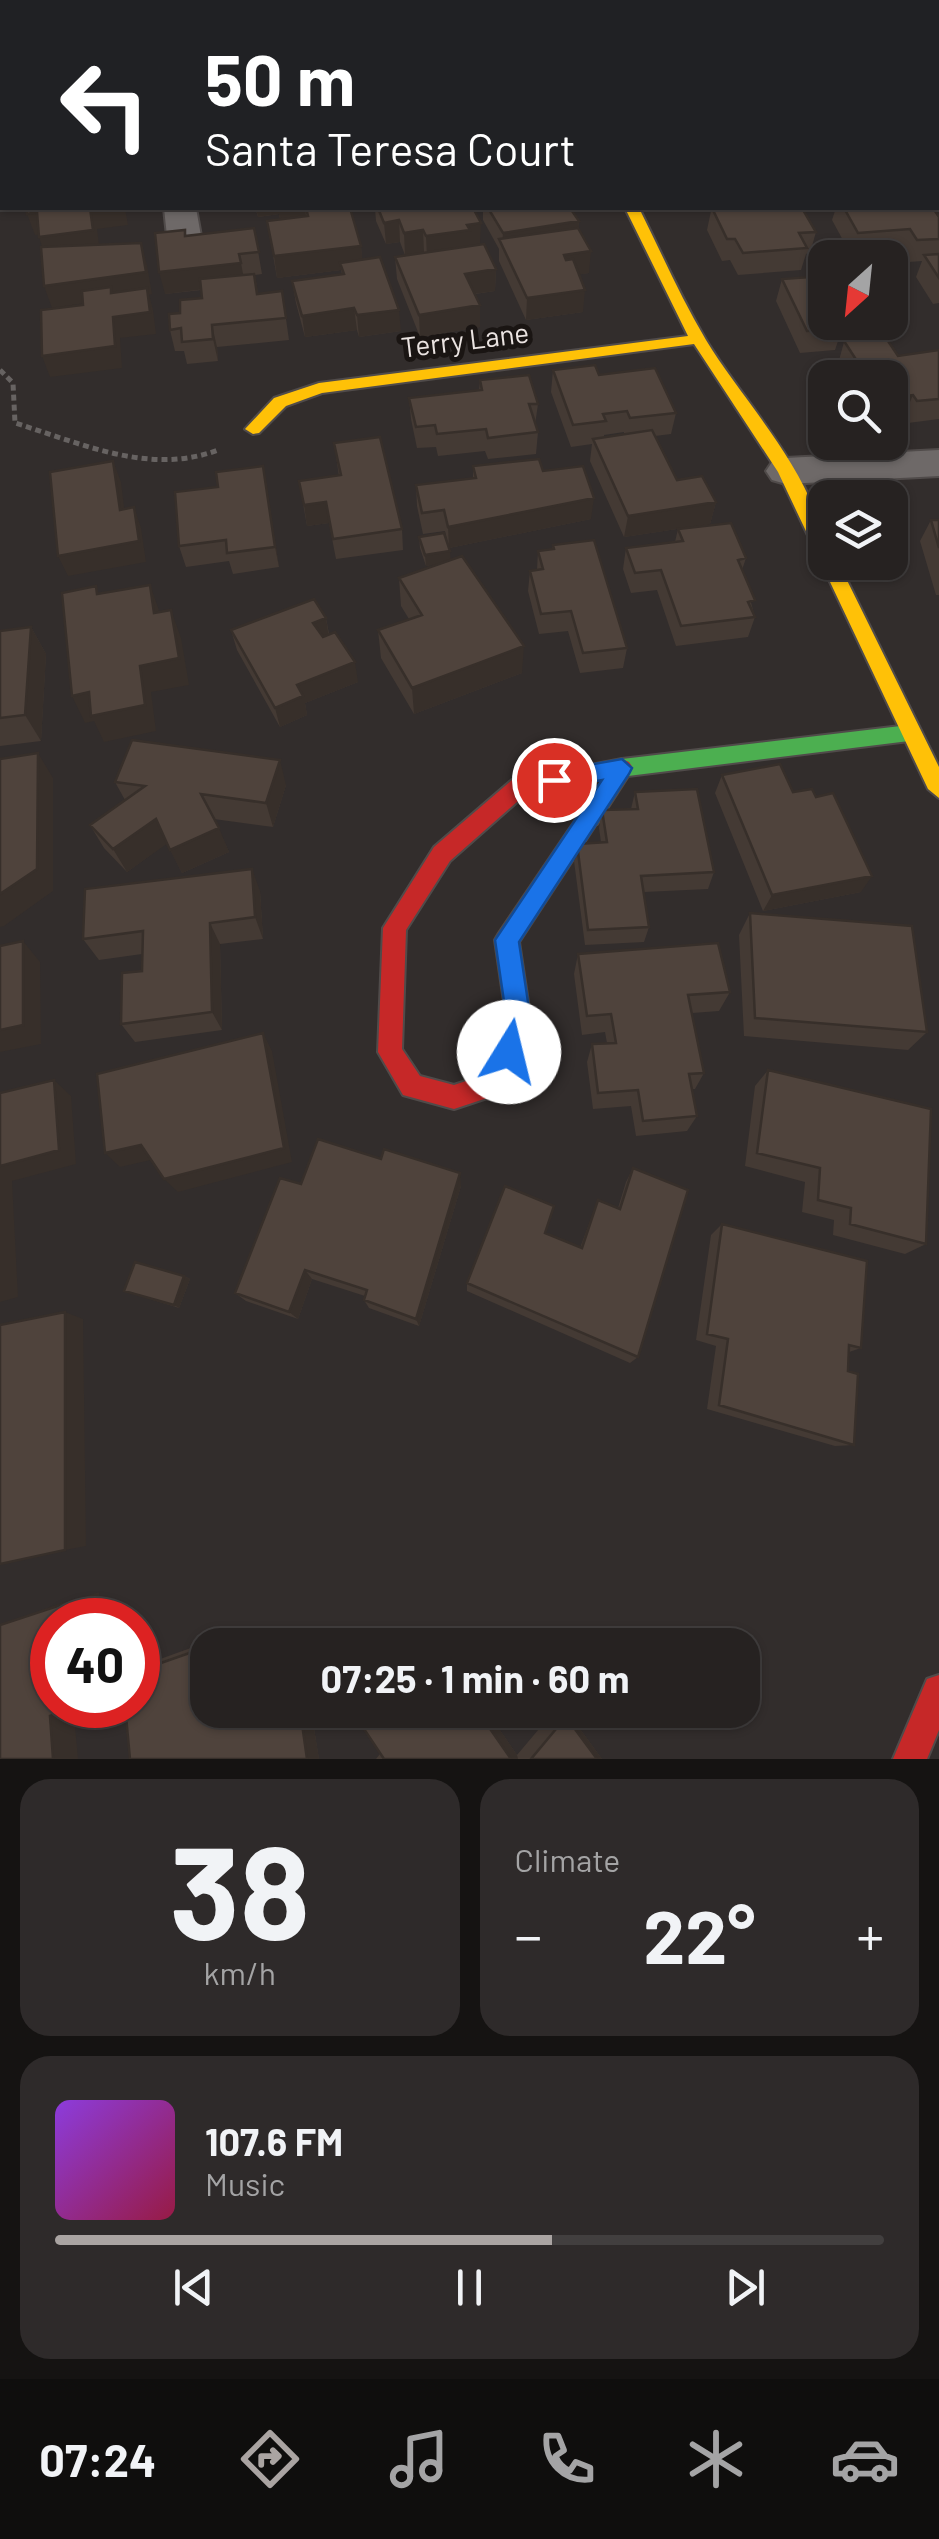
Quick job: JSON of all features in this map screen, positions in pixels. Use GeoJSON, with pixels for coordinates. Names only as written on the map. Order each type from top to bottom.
{"type":"FeatureCollection","features":[{"type":"Feature","properties":{"kind":"street"},"geometry":{"type":"LineString","coordinates":[[633,210],[698,338],[786,471],[808,518]]}},
{"type":"Feature","properties":{"kind":"street","name":"Terry Lane"},"geometry":{"type":"LineString","coordinates":[[254,430],[280,402],[319,388],[698,338]]}},
{"type":"Feature","properties":{"kind":"street"},"geometry":{"type":"LineString","coordinates":[[786,471],[939,463]]}},
{"type":"Feature","properties":{"kind":"street"},"geometry":{"type":"LineString","coordinates":[[837,580],[939,789]]}},
{"type":"Feature","properties":{"kind":"street"},"geometry":{"type":"LineString","coordinates":[[622,768],[507,940],[519,1022],[499,1082],[454,1097],[412,1086],[390,1052],[396,928],[442,854],[520,786],[622,768],[909,732]]}},
{"type":"Feature","properties":{"kind":"street"},"geometry":{"type":"LineString","coordinates":[[910,1759],[939,1691]]}},
{"type":"Feature","properties":{"kind":"path"},"geometry":{"type":"LineString","coordinates":[[0,370],[12,383],[15,423],[146,461],[205,457],[254,430]]}},
{"type":"Feature","properties":{"kind":"building"},"geometry":{"type":"Polygon","coordinates":[[[26,210],[90,210],[93,230],[39,237],[37,212],[27,214],[26,210]]]}},
{"type":"Feature","properties":{"kind":"building"},"geometry":{"type":"Polygon","coordinates":[[[306,210],[351,210],[361,246],[274,256],[267,221],[308,216],[306,210]]]}},
{"type":"Feature","properties":{"kind":"building"},"geometry":{"type":"Polygon","coordinates":[[[379,210],[474,210],[481,223],[467,225],[470,230],[426,236],[423,230],[404,233],[399,220],[384,223],[379,210]]]}},
{"type":"Feature","properties":{"kind":"building"},"geometry":{"type":"Polygon","coordinates":[[[489,210],[571,210],[579,221],[503,233],[489,210]]]}},
{"type":"Feature","properties":{"kind":"building"},"geometry":{"type":"Polygon","coordinates":[[[713,210],[803,210],[816,232],[799,233],[807,248],[743,253],[735,239],[727,239],[713,210]]]}},
{"type":"Feature","properties":{"kind":"building"},"geometry":{"type":"Polygon","coordinates":[[[845,210],[934,210],[939,217],[939,239],[917,240],[910,229],[858,233],[845,210]]]}},
{"type":"Feature","properties":{"kind":"building"},"geometry":{"type":"Polygon","coordinates":[[[254,228],[259,252],[239,254],[241,263],[159,272],[155,233],[185,230],[185,236],[254,228]]]}},
{"type":"Feature","properties":{"kind":"building"},"geometry":{"type":"Polygon","coordinates":[[[578,228],[591,251],[564,255],[566,260],[573,259],[585,290],[527,298],[499,239],[578,228]]]}},
{"type":"Feature","properties":{"kind":"building"},"geometry":{"type":"Polygon","coordinates":[[[141,243],[146,272],[44,286],[41,247],[141,243]]]}},
{"type":"Feature","properties":{"kind":"building"},"geometry":{"type":"Polygon","coordinates":[[[484,244],[496,269],[465,274],[480,305],[419,315],[395,257],[484,244]]]}},
{"type":"Feature","properties":{"kind":"building"},"geometry":{"type":"Polygon","coordinates":[[[939,254],[939,278],[924,255],[939,254]]]}},
{"type":"Feature","properties":{"kind":"building"},"geometry":{"type":"Polygon","coordinates":[[[380,257],[399,310],[357,315],[354,308],[302,316],[292,281],[344,274],[340,263],[380,257]]]}},
{"type":"Feature","properties":{"kind":"building"},"geometry":{"type":"Polygon","coordinates":[[[254,274],[257,294],[282,291],[286,318],[212,325],[213,339],[182,342],[181,328],[170,330],[169,314],[180,313],[180,300],[202,298],[200,279],[254,274]]]}},
{"type":"Feature","properties":{"kind":"building"},"geometry":{"type":"Polygon","coordinates":[[[808,277],[808,331],[807,331],[782,279],[808,277]]]}},
{"type":"Feature","properties":{"kind":"building"},"geometry":{"type":"Polygon","coordinates":[[[111,287],[111,293],[147,288],[150,312],[113,317],[115,346],[42,356],[41,310],[83,305],[82,291],[111,287]]]}},
{"type":"Feature","properties":{"kind":"building"},"geometry":{"type":"Polygon","coordinates":[[[887,340],[898,356],[939,350],[939,399],[917,401],[913,395],[908,396],[908,360],[856,360],[844,341],[887,340]]]}},
{"type":"Feature","properties":{"kind":"building"},"geometry":{"type":"Polygon","coordinates":[[[595,365],[599,375],[655,368],[676,413],[630,418],[627,411],[603,414],[606,421],[573,425],[553,370],[595,365]]]}},
{"type":"Feature","properties":{"kind":"building"},"geometry":{"type":"Polygon","coordinates":[[[529,375],[538,404],[529,404],[538,432],[488,438],[486,429],[437,434],[435,425],[416,427],[409,398],[482,390],[480,380],[529,375]]]}},
{"type":"Feature","properties":{"kind":"building"},"geometry":{"type":"Polygon","coordinates":[[[652,430],[677,480],[702,476],[716,502],[628,516],[593,439],[652,430]]]}},
{"type":"Feature","properties":{"kind":"building"},"geometry":{"type":"Polygon","coordinates":[[[380,437],[402,529],[333,539],[326,502],[304,505],[299,481],[341,475],[334,443],[380,437]]]}},
{"type":"Feature","properties":{"kind":"building"},"geometry":{"type":"Polygon","coordinates":[[[539,459],[543,471],[583,466],[594,498],[448,527],[444,510],[422,513],[416,485],[476,478],[473,466],[539,459]]]}},
{"type":"Feature","properties":{"kind":"building"},"geometry":{"type":"Polygon","coordinates":[[[113,461],[120,510],[134,507],[139,541],[58,556],[50,472],[113,461]]]}},
{"type":"Feature","properties":{"kind":"building"},"geometry":{"type":"Polygon","coordinates":[[[263,466],[275,547],[227,553],[226,540],[179,546],[175,492],[218,487],[216,472],[263,466]]]}},
{"type":"Feature","properties":{"kind":"building"},"geometry":{"type":"Polygon","coordinates":[[[931,520],[939,520],[939,548],[931,520]]]}},
{"type":"Feature","properties":{"kind":"building"},"geometry":{"type":"Polygon","coordinates":[[[731,523],[746,558],[738,560],[755,600],[748,602],[755,617],[681,626],[661,570],[635,573],[626,548],[683,541],[678,529],[731,523]]]}},
{"type":"Feature","properties":{"kind":"building"},"geometry":{"type":"Polygon","coordinates":[[[444,533],[450,551],[425,555],[419,537],[444,533]]]}},
{"type":"Feature","properties":{"kind":"building"},"geometry":{"type":"Polygon","coordinates":[[[594,540],[627,648],[583,653],[571,611],[541,614],[530,571],[543,569],[538,551],[594,540]]]}},
{"type":"Feature","properties":{"kind":"building"},"geometry":{"type":"Polygon","coordinates":[[[462,556],[524,646],[412,688],[378,630],[422,615],[399,578],[462,556]]]}},
{"type":"Feature","properties":{"kind":"building"},"geometry":{"type":"Polygon","coordinates":[[[150,585],[154,613],[171,610],[179,658],[140,666],[145,705],[91,716],[89,692],[72,696],[62,593],[96,586],[97,594],[150,585]]]}},
{"type":"Feature","properties":{"kind":"building"},"geometry":{"type":"Polygon","coordinates":[[[314,599],[326,618],[313,623],[323,637],[335,632],[355,662],[297,685],[303,696],[275,708],[231,630],[314,599]]]}},
{"type":"Feature","properties":{"kind":"building"},"geometry":{"type":"Polygon","coordinates":[[[31,627],[25,715],[0,718],[0,631],[31,627]]]}},
{"type":"Feature","properties":{"kind":"building"},"geometry":{"type":"Polygon","coordinates":[[[132,740],[280,760],[266,803],[201,794],[219,828],[170,850],[156,819],[113,849],[90,825],[145,786],[115,782],[132,740]]]}},
{"type":"Feature","properties":{"kind":"building"},"geometry":{"type":"Polygon","coordinates":[[[38,753],[37,869],[0,894],[0,759],[38,753]]]}},
{"type":"Feature","properties":{"kind":"building"},"geometry":{"type":"Polygon","coordinates":[[[780,764],[793,792],[812,789],[816,797],[833,793],[872,876],[772,895],[722,775],[780,764]]]}},
{"type":"Feature","properties":{"kind":"building"},"geometry":{"type":"Polygon","coordinates":[[[697,789],[714,872],[641,876],[649,927],[588,930],[577,844],[607,842],[602,810],[638,809],[635,792],[697,789]]]}},
{"type":"Feature","properties":{"kind":"building"},"geometry":{"type":"Polygon","coordinates":[[[252,869],[255,917],[210,923],[212,1012],[121,1024],[122,973],[142,971],[143,931],[83,939],[85,889],[252,869]]]}},
{"type":"Feature","properties":{"kind":"building"},"geometry":{"type":"Polygon","coordinates":[[[750,913],[912,926],[927,1032],[755,1018],[750,913]]]}},
{"type":"Feature","properties":{"kind":"building"},"geometry":{"type":"Polygon","coordinates":[[[23,941],[23,1025],[0,1030],[0,946],[23,941]]]}},
{"type":"Feature","properties":{"kind":"building"},"geometry":{"type":"Polygon","coordinates":[[[718,943],[730,992],[688,995],[704,1073],[689,1074],[697,1116],[643,1121],[638,1090],[598,1093],[592,1044],[616,1043],[611,1014],[587,1016],[578,954],[718,943]]]}},
{"type":"Feature","properties":{"kind":"building"},"geometry":{"type":"Polygon","coordinates":[[[263,1033],[284,1148],[164,1179],[141,1145],[105,1153],[97,1074],[263,1033]]]}},
{"type":"Feature","properties":{"kind":"building"},"geometry":{"type":"Polygon","coordinates":[[[768,1070],[931,1109],[926,1244],[850,1224],[851,1208],[818,1200],[820,1168],[757,1153],[768,1070]]]}},
{"type":"Feature","properties":{"kind":"building"},"geometry":{"type":"Polygon","coordinates":[[[54,1080],[59,1150],[0,1166],[0,1093],[54,1080]]]}},
{"type":"Feature","properties":{"kind":"building"},"geometry":{"type":"Polygon","coordinates":[[[318,1139],[381,1159],[384,1149],[460,1173],[416,1319],[364,1300],[367,1290],[305,1270],[289,1312],[235,1293],[280,1178],[301,1184],[318,1139]]]}},
{"type":"Feature","properties":{"kind":"building"},"geometry":{"type":"Polygon","coordinates":[[[633,1168],[688,1190],[638,1357],[467,1283],[505,1186],[554,1206],[545,1233],[582,1248],[598,1200],[620,1209],[633,1168]]]}},
{"type":"Feature","properties":{"kind":"building"},"geometry":{"type":"Polygon","coordinates":[[[722,1224],[867,1261],[861,1348],[849,1345],[848,1371],[858,1374],[854,1445],[719,1405],[728,1339],[707,1334],[722,1224]]]}},
{"type":"Feature","properties":{"kind":"building"},"geometry":{"type":"Polygon","coordinates":[[[135,1262],[184,1276],[174,1305],[124,1291],[135,1262]]]}},
{"type":"Feature","properties":{"kind":"building"},"geometry":{"type":"Polygon","coordinates":[[[65,1312],[65,1550],[0,1564],[0,1325],[65,1312]]]}},
{"type":"Feature","properties":{"kind":"building"},"geometry":{"type":"Polygon","coordinates":[[[30,1615],[30,1728],[51,1728],[53,1759],[0,1759],[0,1625],[30,1615]]]}},
{"type":"Feature","properties":{"kind":"building"},"geometry":{"type":"Polygon","coordinates":[[[190,1653],[190,1728],[303,1728],[307,1759],[130,1759],[127,1728],[160,1728],[160,1663],[190,1653]]]}},
{"type":"Feature","properties":{"kind":"building"},"geometry":{"type":"Polygon","coordinates":[[[489,1728],[511,1759],[384,1759],[364,1729],[489,1728]]]}},
{"type":"Feature","properties":{"kind":"building"},"geometry":{"type":"Polygon","coordinates":[[[557,1728],[574,1728],[597,1759],[531,1759],[557,1728]]]}},
{"type":"Feature","properties":{"kind":"traffic: fast"},"geometry":{"type":"LineString","coordinates":[[589,818],[622,768],[909,733]]}},
{"type":"Feature","properties":{"kind":"traffic: slow"},"geometry":{"type":"LineString","coordinates":[[633,210],[698,339],[786,471],[808,518]]}},
{"type":"Feature","properties":{"kind":"traffic: slow"},"geometry":{"type":"LineString","coordinates":[[253,429],[280,402],[319,388],[698,339]]}},
{"type":"Feature","properties":{"kind":"traffic: slow"},"geometry":{"type":"LineString","coordinates":[[838,580],[939,789]]}},
{"type":"Feature","properties":{"kind":"traffic: jam"},"geometry":{"type":"LineString","coordinates":[[589,818],[507,940],[519,1022],[499,1082],[454,1097],[412,1086],[390,1052],[395,928],[442,854],[520,786],[622,768]]}},
{"type":"Feature","properties":{"kind":"traffic: jam"},"geometry":{"type":"LineString","coordinates":[[910,1759],[939,1691]]}},
{"type":"Feature","properties":{"kind":"route"},"geometry":{"type":"LineString","coordinates":[[509,1052],[519,1022],[507,940],[622,768],[554,780]]}}]}
